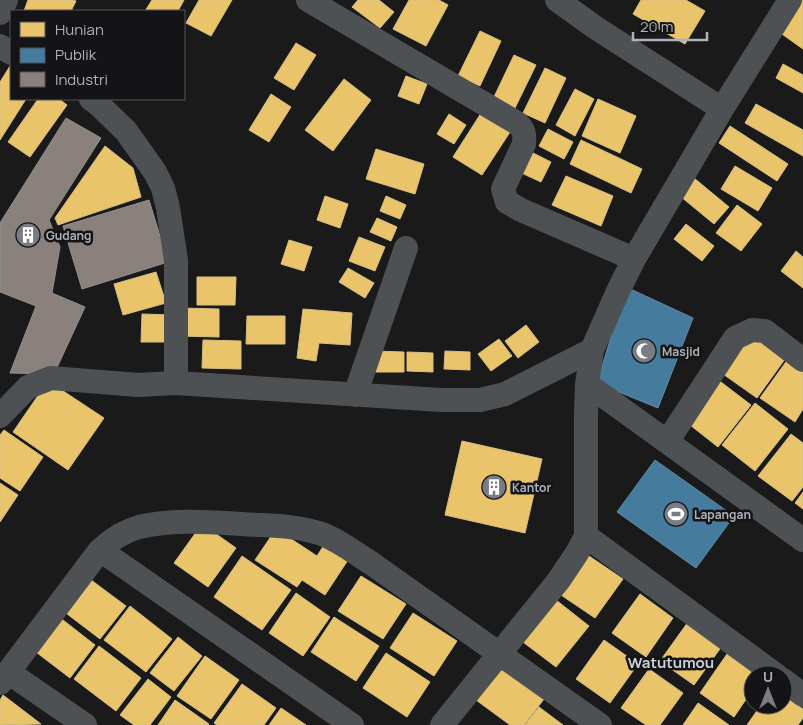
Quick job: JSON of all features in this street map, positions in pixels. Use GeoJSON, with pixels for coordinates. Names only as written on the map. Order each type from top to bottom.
{"type":"FeatureCollection","features":[{"type":"Feature","properties":{"kind":"street"},"geometry":{"type":"LineString","coordinates":[[0,12],[6,0]]}},
{"type":"Feature","properties":{"kind":"street"},"geometry":{"type":"LineString","coordinates":[[308,0],[517,122],[521,126],[525,137],[524,144],[503,189],[507,202],[520,210],[634,259]]}},
{"type":"Feature","properties":{"kind":"street"},"geometry":{"type":"LineString","coordinates":[[557,0],[596,28],[722,109]]}},
{"type":"Feature","properties":{"kind":"street"},"geometry":{"type":"LineString","coordinates":[[442,725],[558,580],[586,536],[587,384],[592,350],[634,259],[722,109],[790,0]]}},
{"type":"Feature","properties":{"kind":"street"},"geometry":{"type":"LineString","coordinates":[[92,100],[126,131],[155,172],[163,188],[176,260],[176,383]]}},
{"type":"Feature","properties":{"kind":"street"},"geometry":{"type":"LineString","coordinates":[[355,395],[406,248]]}},
{"type":"Feature","properties":{"kind":"street"},"geometry":{"type":"LineString","coordinates":[[667,442],[735,338],[752,330],[765,331],[803,360]]}},
{"type":"Feature","properties":{"kind":"street"},"geometry":{"type":"LineString","coordinates":[[0,416],[28,387],[52,378],[138,385],[176,383],[441,400],[480,400],[505,394],[592,350]]}},
{"type":"Feature","properties":{"kind":"street"},"geometry":{"type":"LineString","coordinates":[[587,384],[803,540]]}},
{"type":"Feature","properties":{"kind":"street"},"geometry":{"type":"LineString","coordinates":[[85,725],[4,677],[100,550],[118,536],[140,527],[193,522],[305,529],[339,542],[600,725]]}},
{"type":"Feature","properties":{"kind":"street"},"geometry":{"type":"LineString","coordinates":[[586,536],[762,665]]}},
{"type":"Feature","properties":{"kind":"street"},"geometry":{"type":"LineString","coordinates":[[100,550],[352,725]]}},
{"type":"Feature","properties":{"kind":"building: Hunian"},"geometry":{"type":"Polygon","coordinates":[[[28,0],[76,1],[72,10],[24,10],[28,0]]]}},
{"type":"Feature","properties":{"kind":"building: Hunian"},"geometry":{"type":"Polygon","coordinates":[[[152,0],[184,0],[179,10],[146,10],[152,0]]]}},
{"type":"Feature","properties":{"kind":"building: Hunian"},"geometry":{"type":"Polygon","coordinates":[[[199,0],[232,0],[211,36],[186,23],[199,0]]]}},
{"type":"Feature","properties":{"kind":"building: Hunian"},"geometry":{"type":"Polygon","coordinates":[[[358,0],[379,0],[394,12],[380,28],[352,7],[358,0]]]}},
{"type":"Feature","properties":{"kind":"building: Hunian"},"geometry":{"type":"Polygon","coordinates":[[[409,0],[439,0],[448,5],[426,46],[393,29],[409,0]]]}},
{"type":"Feature","properties":{"kind":"building: Hunian"},"geometry":{"type":"Polygon","coordinates":[[[641,0],[686,0],[705,11],[685,44],[633,14],[641,0]]]}},
{"type":"Feature","properties":{"kind":"building: Hunian"},"geometry":{"type":"Polygon","coordinates":[[[803,0],[803,49],[779,32],[803,0]]]}},
{"type":"Feature","properties":{"kind":"building: Hunian"},"geometry":{"type":"Polygon","coordinates":[[[480,31],[501,41],[480,86],[458,76],[480,31]]]}},
{"type":"Feature","properties":{"kind":"building: Hunian"},"geometry":{"type":"Polygon","coordinates":[[[296,43],[316,55],[294,90],[274,78],[296,43]]]}},
{"type":"Feature","properties":{"kind":"building: Hunian"},"geometry":{"type":"Polygon","coordinates":[[[514,55],[536,65],[514,110],[493,99],[514,55]]]}},
{"type":"Feature","properties":{"kind":"building: Hunian"},"geometry":{"type":"Polygon","coordinates":[[[783,64],[803,75],[803,93],[776,78],[783,64]]]}},
{"type":"Feature","properties":{"kind":"building: Hunian"},"geometry":{"type":"Polygon","coordinates":[[[10,66],[10,100],[25,100],[0,140],[0,82],[10,66]]]}},
{"type":"Feature","properties":{"kind":"building: Hunian"},"geometry":{"type":"Polygon","coordinates":[[[545,68],[566,78],[545,123],[523,113],[545,68]]]}},
{"type":"Feature","properties":{"kind":"building: Hunian"},"geometry":{"type":"Polygon","coordinates":[[[406,76],[427,84],[419,104],[398,96],[406,76]]]}},
{"type":"Feature","properties":{"kind":"building: Hunian"},"geometry":{"type":"Polygon","coordinates":[[[344,79],[371,100],[333,151],[305,130],[344,79]]]}},
{"type":"Feature","properties":{"kind":"building: Hunian"},"geometry":{"type":"Polygon","coordinates":[[[575,89],[594,99],[575,136],[556,125],[575,89]]]}},
{"type":"Feature","properties":{"kind":"building: Hunian"},"geometry":{"type":"Polygon","coordinates":[[[271,94],[291,107],[269,142],[249,130],[271,94]]]}},
{"type":"Feature","properties":{"kind":"building: Hunian"},"geometry":{"type":"Polygon","coordinates":[[[598,99],[636,116],[620,153],[582,136],[598,99]]]}},
{"type":"Feature","properties":{"kind":"building: Hunian"},"geometry":{"type":"Polygon","coordinates":[[[37,100],[60,100],[67,105],[30,157],[8,142],[37,100]]]}},
{"type":"Feature","properties":{"kind":"building: Hunian"},"geometry":{"type":"Polygon","coordinates":[[[756,104],[803,130],[803,156],[745,123],[756,104]]]}},
{"type":"Feature","properties":{"kind":"building: Hunian"},"geometry":{"type":"Polygon","coordinates":[[[483,110],[512,129],[482,175],[453,157],[483,110]]]}},
{"type":"Feature","properties":{"kind":"building: Hunian"},"geometry":{"type":"Polygon","coordinates":[[[449,114],[466,125],[454,144],[437,134],[449,114]]]}},
{"type":"Feature","properties":{"kind":"building: Hunian"},"geometry":{"type":"Polygon","coordinates":[[[730,126],[788,164],[777,181],[719,143],[730,126]]]}},
{"type":"Feature","properties":{"kind":"building: Hunian"},"geometry":{"type":"Polygon","coordinates":[[[548,129],[573,142],[564,159],[539,146],[548,129]]]}},
{"type":"Feature","properties":{"kind":"building: Hunian"},"geometry":{"type":"Polygon","coordinates":[[[581,140],[642,169],[631,193],[570,164],[581,140]]]}},
{"type":"Feature","properties":{"kind":"building: Hunian"},"geometry":{"type":"Polygon","coordinates":[[[105,146],[133,168],[141,197],[58,225],[55,218],[105,146]]]}},
{"type":"Feature","properties":{"kind":"building: Hunian"},"geometry":{"type":"Polygon","coordinates":[[[376,149],[424,164],[415,194],[366,179],[376,149]]]}},
{"type":"Feature","properties":{"kind":"building: Hunian"},"geometry":{"type":"Polygon","coordinates":[[[525,149],[551,162],[541,182],[515,170],[525,149]]]}},
{"type":"Feature","properties":{"kind":"building: Hunian"},"geometry":{"type":"Polygon","coordinates":[[[735,166],[772,188],[758,211],[721,189],[735,166]]]}},
{"type":"Feature","properties":{"kind":"building: Hunian"},"geometry":{"type":"Polygon","coordinates":[[[566,176],[613,196],[601,226],[552,205],[566,176]]]}},
{"type":"Feature","properties":{"kind":"building: Hunian"},"geometry":{"type":"Polygon","coordinates":[[[694,178],[729,207],[714,224],[680,196],[694,178]]]}},
{"type":"Feature","properties":{"kind":"building: Hunian"},"geometry":{"type":"Polygon","coordinates":[[[325,196],[348,204],[340,228],[317,220],[325,196]]]}},
{"type":"Feature","properties":{"kind":"building: Hunian"},"geometry":{"type":"Polygon","coordinates":[[[386,196],[406,205],[400,219],[380,211],[386,196]]]}},
{"type":"Feature","properties":{"kind":"building: Hunian"},"geometry":{"type":"Polygon","coordinates":[[[737,205],[762,224],[741,251],[716,233],[737,205]]]}},
{"type":"Feature","properties":{"kind":"building: Hunian"},"geometry":{"type":"Polygon","coordinates":[[[377,218],[397,227],[391,241],[370,232],[377,218]]]}},
{"type":"Feature","properties":{"kind":"building: Hunian"},"geometry":{"type":"Polygon","coordinates":[[[686,224],[714,246],[702,261],[674,239],[686,224]]]}},
{"type":"Feature","properties":{"kind":"building: Hunian"},"geometry":{"type":"Polygon","coordinates":[[[359,237],[385,247],[375,271],[349,261],[359,237]]]}},
{"type":"Feature","properties":{"kind":"building: Hunian"},"geometry":{"type":"Polygon","coordinates":[[[289,240],[312,247],[304,271],[281,264],[289,240]]]}},
{"type":"Feature","properties":{"kind":"building: Hunian"},"geometry":{"type":"Polygon","coordinates":[[[796,251],[803,257],[803,288],[781,271],[796,251]]]}},
{"type":"Feature","properties":{"kind":"building: Hunian"},"geometry":{"type":"Polygon","coordinates":[[[348,268],[374,283],[365,298],[339,282],[348,268]]]}},
{"type":"Feature","properties":{"kind":"building: Hunian"},"geometry":{"type":"Polygon","coordinates":[[[156,272],[166,303],[123,315],[114,284],[156,272]]]}},
{"type":"Feature","properties":{"kind":"building: Hunian"},"geometry":{"type":"Polygon","coordinates":[[[197,277],[236,277],[235,305],[197,305],[197,277]]]}},
{"type":"Feature","properties":{"kind":"building: Hunian"},"geometry":{"type":"Polygon","coordinates":[[[181,308],[219,309],[219,337],[180,336],[181,308]]]}},
{"type":"Feature","properties":{"kind":"building: Hunian"},"geometry":{"type":"Polygon","coordinates":[[[303,309],[352,313],[350,345],[319,343],[316,361],[297,358],[303,309]]]}},
{"type":"Feature","properties":{"kind":"building: Hunian"},"geometry":{"type":"Polygon","coordinates":[[[142,314],[172,315],[171,342],[141,342],[142,314]]]}},
{"type":"Feature","properties":{"kind":"building: Hunian"},"geometry":{"type":"Polygon","coordinates":[[[247,316],[285,316],[285,344],[246,344],[247,316]]]}},
{"type":"Feature","properties":{"kind":"building: Hunian"},"geometry":{"type":"Polygon","coordinates":[[[526,325],[539,342],[518,358],[505,341],[526,325]]]}},
{"type":"Feature","properties":{"kind":"building: Hunian"},"geometry":{"type":"Polygon","coordinates":[[[751,335],[785,359],[757,398],[723,374],[751,335]]]}},
{"type":"Feature","properties":{"kind":"building: Hunian"},"geometry":{"type":"Polygon","coordinates":[[[499,339],[512,356],[491,371],[478,354],[499,339]]]}},
{"type":"Feature","properties":{"kind":"building: Hunian"},"geometry":{"type":"Polygon","coordinates":[[[203,340],[241,341],[241,369],[202,368],[203,340]]]}},
{"type":"Feature","properties":{"kind":"building: Hunian"},"geometry":{"type":"Polygon","coordinates":[[[375,351],[404,352],[404,372],[375,372],[375,351]]]}},
{"type":"Feature","properties":{"kind":"building: Hunian"},"geometry":{"type":"Polygon","coordinates":[[[445,351],[470,352],[470,370],[444,369],[445,351]]]}},
{"type":"Feature","properties":{"kind":"building: Hunian"},"geometry":{"type":"Polygon","coordinates":[[[407,352],[433,353],[433,372],[407,371],[407,352]]]}},
{"type":"Feature","properties":{"kind":"building: Hunian"},"geometry":{"type":"Polygon","coordinates":[[[788,359],[803,369],[803,409],[795,422],[760,398],[788,359]]]}},
{"type":"Feature","properties":{"kind":"building: Hunian"},"geometry":{"type":"Polygon","coordinates":[[[717,379],[751,405],[718,447],[685,421],[717,379]]]}},
{"type":"Feature","properties":{"kind":"building: Hunian"},"geometry":{"type":"Polygon","coordinates":[[[48,381],[104,418],[68,470],[13,432],[48,381]]]}},
{"type":"Feature","properties":{"kind":"building: Hunian"},"geometry":{"type":"Polygon","coordinates":[[[755,403],[788,429],[755,471],[722,445],[755,403]]]}},
{"type":"Feature","properties":{"kind":"building: Hunian"},"geometry":{"type":"Polygon","coordinates":[[[4,430],[43,457],[20,491],[0,478],[0,435],[4,430]]]}},
{"type":"Feature","properties":{"kind":"building: Hunian"},"geometry":{"type":"Polygon","coordinates":[[[791,434],[803,443],[803,487],[792,501],[758,476],[791,434]]]}},
{"type":"Feature","properties":{"kind":"building: Hunian","name":"Kantor"},"geometry":{"type":"Polygon","coordinates":[[[462,441],[542,459],[525,533],[445,515],[462,441]]]}},
{"type":"Feature","properties":{"kind":"building: Hunian"},"geometry":{"type":"Polygon","coordinates":[[[0,483],[18,495],[0,522],[0,483]]]}},
{"type":"Feature","properties":{"kind":"building: Hunian"},"geometry":{"type":"Polygon","coordinates":[[[803,492],[803,509],[795,503],[803,492]]]}},
{"type":"Feature","properties":{"kind":"building: Hunian"},"geometry":{"type":"Polygon","coordinates":[[[202,524],[236,548],[208,587],[174,563],[202,524]]]}},
{"type":"Feature","properties":{"kind":"building: Hunian"},"geometry":{"type":"Polygon","coordinates":[[[276,529],[317,556],[324,545],[348,560],[325,595],[302,580],[297,587],[255,560],[276,529]]]}},
{"type":"Feature","properties":{"kind":"building: Hunian"},"geometry":{"type":"Polygon","coordinates":[[[242,556],[291,590],[262,630],[214,597],[242,556]]]}},
{"type":"Feature","properties":{"kind":"building: Hunian"},"geometry":{"type":"Polygon","coordinates":[[[589,556],[623,579],[595,618],[561,595],[589,556]]]}},
{"type":"Feature","properties":{"kind":"building: Hunian"},"geometry":{"type":"Polygon","coordinates":[[[83,574],[126,606],[100,639],[58,607],[83,574]]]}},
{"type":"Feature","properties":{"kind":"building: Hunian"},"geometry":{"type":"Polygon","coordinates":[[[361,576],[406,604],[383,639],[338,611],[361,576]]]}},
{"type":"Feature","properties":{"kind":"building: Hunian"},"geometry":{"type":"Polygon","coordinates":[[[296,593],[330,617],[303,656],[269,633],[296,593]]]}},
{"type":"Feature","properties":{"kind":"building: Hunian"},"geometry":{"type":"Polygon","coordinates":[[[640,594],[673,618],[646,657],[612,633],[640,594]]]}},
{"type":"Feature","properties":{"kind":"building: Hunian"},"geometry":{"type":"Polygon","coordinates":[[[556,600],[589,626],[556,667],[523,642],[556,600]]]}},
{"type":"Feature","properties":{"kind":"building: Hunian"},"geometry":{"type":"Polygon","coordinates":[[[130,606],[172,639],[146,672],[104,640],[130,606]]]}},
{"type":"Feature","properties":{"kind":"building: Hunian"},"geometry":{"type":"Polygon","coordinates":[[[54,613],[95,645],[70,678],[28,646],[54,613]]]}},
{"type":"Feature","properties":{"kind":"building: Hunian"},"geometry":{"type":"Polygon","coordinates":[[[413,613],[457,641],[434,676],[390,648],[413,613]]]}},
{"type":"Feature","properties":{"kind":"building: Hunian"},"geometry":{"type":"Polygon","coordinates":[[[334,617],[379,646],[356,681],[311,652],[334,617]]]}},
{"type":"Feature","properties":{"kind":"building: Hunian"},"geometry":{"type":"Polygon","coordinates":[[[688,622],[722,646],[694,685],[660,661],[688,622]]]}},
{"type":"Feature","properties":{"kind":"building: Hunian"},"geometry":{"type":"Polygon","coordinates":[[[178,637],[202,656],[174,691],[150,673],[178,637]]]}},
{"type":"Feature","properties":{"kind":"building: Hunian"},"geometry":{"type":"Polygon","coordinates":[[[604,640],[638,664],[610,703],[576,679],[604,640]]]}},
{"type":"Feature","properties":{"kind":"building: Hunian"},"geometry":{"type":"Polygon","coordinates":[[[99,646],[141,678],[116,711],[74,679],[99,646]]]}},
{"type":"Feature","properties":{"kind":"building: Hunian"},"geometry":{"type":"Polygon","coordinates":[[[386,653],[430,682],[407,717],[363,688],[386,653]]]}},
{"type":"Feature","properties":{"kind":"building: Hunian"},"geometry":{"type":"Polygon","coordinates":[[[727,654],[743,665],[743,704],[734,717],[700,693],[727,654]]]}},
{"type":"Feature","properties":{"kind":"building: Hunian"},"geometry":{"type":"Polygon","coordinates":[[[205,656],[239,680],[211,719],[177,696],[205,656]]]}},
{"type":"Feature","properties":{"kind":"building: Hunian"},"geometry":{"type":"Polygon","coordinates":[[[502,667],[544,699],[524,725],[510,725],[476,700],[502,667]]]}},
{"type":"Feature","properties":{"kind":"building: Hunian"},"geometry":{"type":"Polygon","coordinates":[[[649,669],[683,693],[660,725],[646,725],[621,708],[649,669]]]}},
{"type":"Feature","properties":{"kind":"building: Hunian"},"geometry":{"type":"Polygon","coordinates":[[[148,679],[171,697],[150,725],[134,725],[120,715],[148,679]]]}},
{"type":"Feature","properties":{"kind":"building: Hunian"},"geometry":{"type":"Polygon","coordinates":[[[242,684],[276,708],[264,725],[217,725],[214,723],[242,684]]]}},
{"type":"Feature","properties":{"kind":"building: Hunian"},"geometry":{"type":"Polygon","coordinates":[[[3,695],[41,724],[0,725],[0,700],[3,695]]]}},
{"type":"Feature","properties":{"kind":"building: Hunian"},"geometry":{"type":"Polygon","coordinates":[[[175,700],[209,724],[158,725],[175,700]]]}},
{"type":"Feature","properties":{"kind":"building: Hunian"},"geometry":{"type":"Polygon","coordinates":[[[793,702],[803,709],[803,718],[798,725],[747,725],[754,715],[793,715],[793,702]]]}},
{"type":"Feature","properties":{"kind":"building: Hunian"},"geometry":{"type":"Polygon","coordinates":[[[698,703],[729,725],[683,725],[698,703]]]}},
{"type":"Feature","properties":{"kind":"building: Hunian"},"geometry":{"type":"Polygon","coordinates":[[[539,707],[563,725],[525,725],[539,707]]]}},
{"type":"Feature","properties":{"kind":"building: Hunian"},"geometry":{"type":"Polygon","coordinates":[[[281,708],[306,725],[269,725],[281,708]]]}},
{"type":"Feature","properties":{"kind":"building: Publik","name":"Masjid"},"geometry":{"type":"Polygon","coordinates":[[[626,287],[693,318],[658,408],[597,383],[626,287]]]}},
{"type":"Feature","properties":{"kind":"building: Publik","name":"Lapangan"},"geometry":{"type":"Polygon","coordinates":[[[655,460],[734,516],[696,568],[617,512],[655,460]]]}},
{"type":"Feature","properties":{"kind":"building: Industri","name":"Gudang"},"geometry":{"type":"Polygon","coordinates":[[[66,118],[101,138],[49,220],[60,247],[52,293],[85,307],[54,374],[10,373],[36,306],[0,292],[0,223],[66,118]]]}},
{"type":"Feature","properties":{"kind":"building: Industri","name":"Gudang"},"geometry":{"type":"Polygon","coordinates":[[[149,200],[168,262],[82,289],[63,226],[149,200]]]}},
{"type":"Feature","properties":{"kind":"place","name":"Gudang"},"geometry":{"type":"Point","coordinates":[28,235]}},
{"type":"Feature","properties":{"kind":"place","name":"Masjid"},"geometry":{"type":"Point","coordinates":[644,351]}},
{"type":"Feature","properties":{"kind":"place","name":"Kantor"},"geometry":{"type":"Point","coordinates":[494,487]}},
{"type":"Feature","properties":{"kind":"place","name":"Lapangan"},"geometry":{"type":"Point","coordinates":[676,514]}},
{"type":"Feature","properties":{"kind":"district","name":"Watutumou"},"geometry":{"type":"Point","coordinates":[671,662]}}]}
